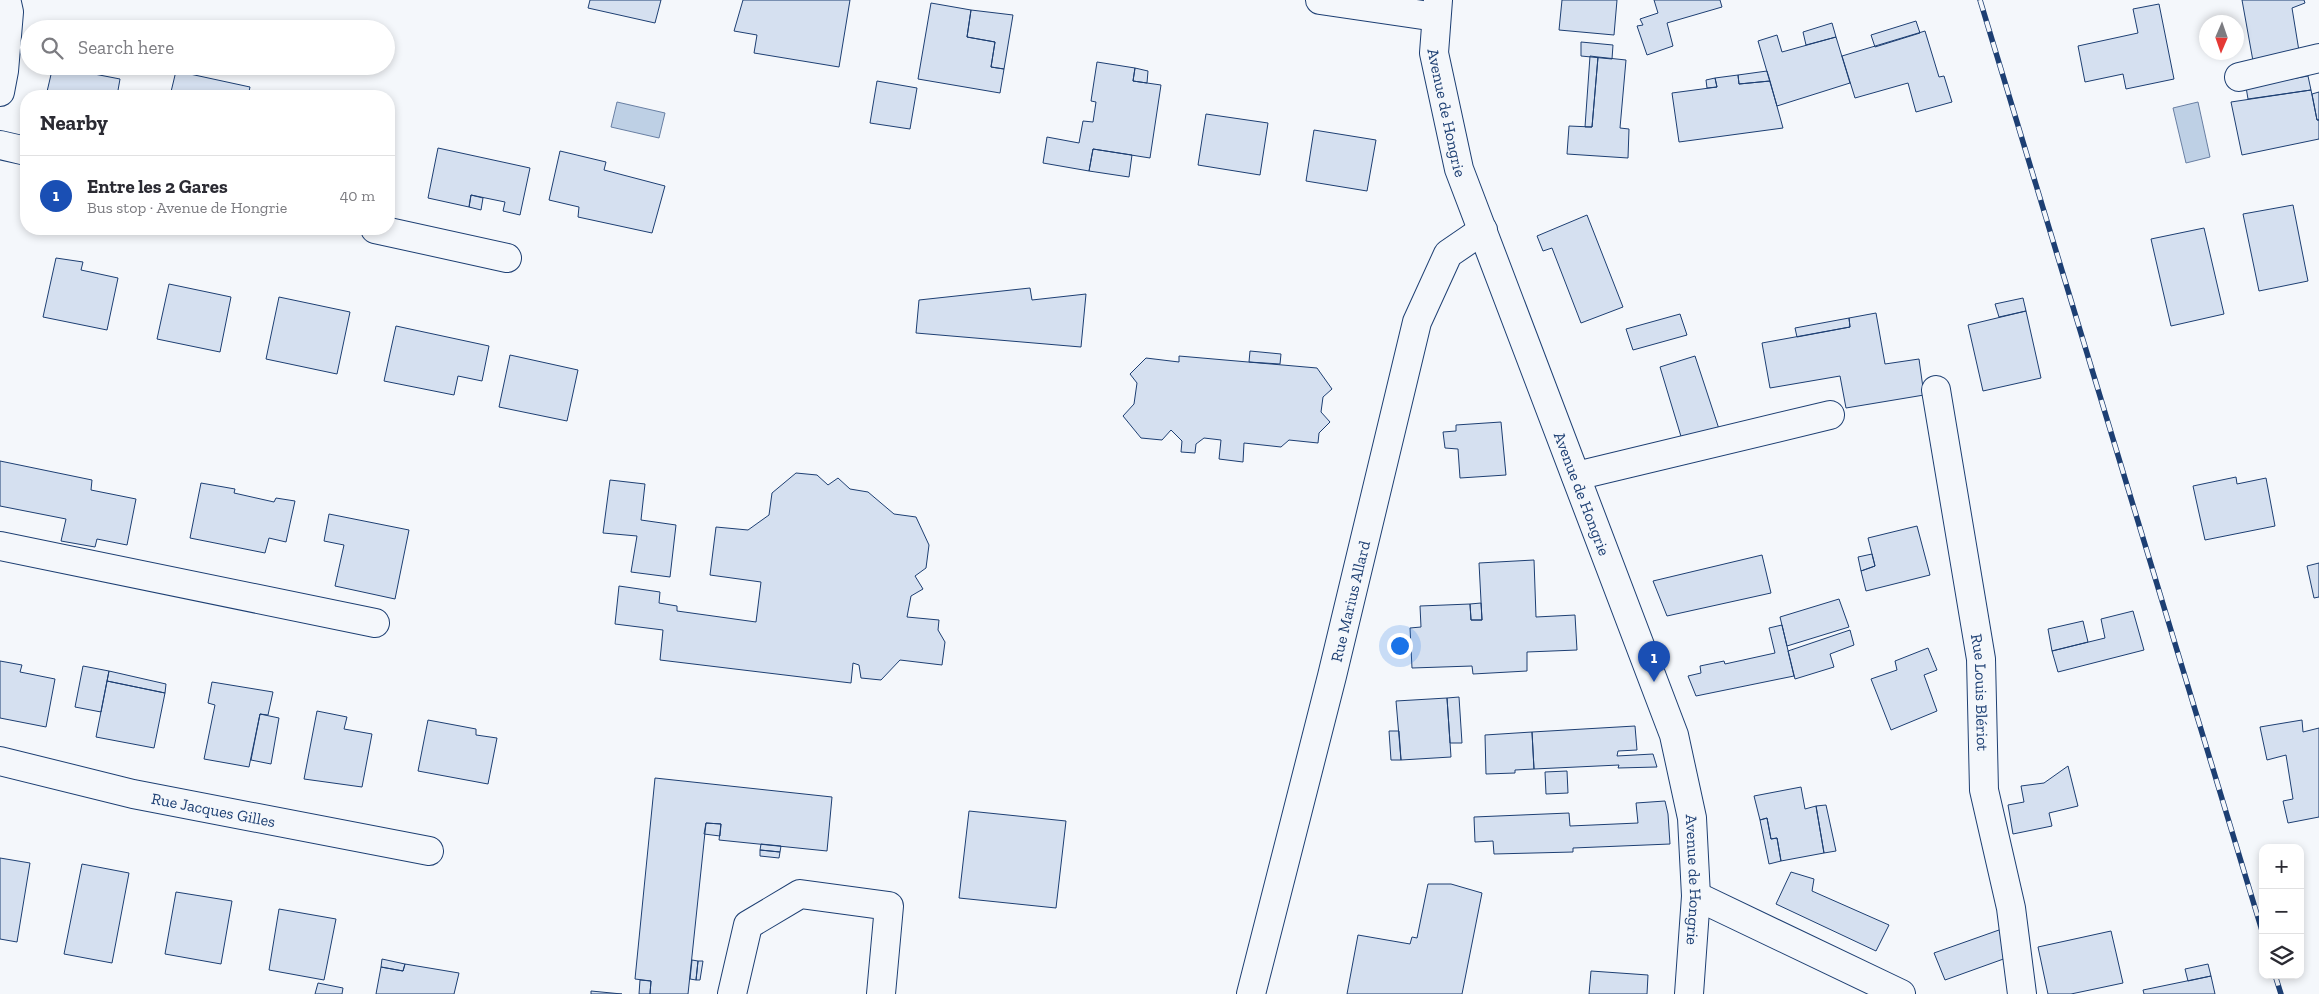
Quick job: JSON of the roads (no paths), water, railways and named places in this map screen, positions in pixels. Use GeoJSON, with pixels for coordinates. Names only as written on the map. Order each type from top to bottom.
{"type":"FeatureCollection","features":[{"type":"Feature","properties":{"kind":"street"},"geometry":{"type":"LineString","coordinates":[[1,78],[9,12],[7,2],[2,0]]}},
{"type":"Feature","properties":{"kind":"street"},"geometry":{"type":"LineString","coordinates":[[1320,0],[1437,8]]}},
{"type":"Feature","properties":{"kind":"street","name":"Avenue de Hongrie"},"geometry":{"type":"LineString","coordinates":[[1437,8],[1434,53],[1459,169],[1674,735],[1692,818],[1696,896],[1689,994]]}},
{"type":"Feature","properties":{"kind":"street"},"geometry":{"type":"LineString","coordinates":[[2239,77],[2319,58]]}},
{"type":"Feature","properties":{"kind":"street"},"geometry":{"type":"LineString","coordinates":[[0,145],[20,150]]}},
{"type":"Feature","properties":{"kind":"street","name":"Rue Marius Allard"},"geometry":{"type":"LineString","coordinates":[[1251,994],[1332,676],[1417,322],[1448,254],[1483,230]]}},
{"type":"Feature","properties":{"kind":"street"},"geometry":{"type":"LineString","coordinates":[[395,233],[507,258]]}},
{"type":"Feature","properties":{"kind":"street","name":"Rue Louis Blériot"},"geometry":{"type":"LineString","coordinates":[[1936,390],[1981,659],[1984,790],[2010,908],[2022,994]]}},
{"type":"Feature","properties":{"kind":"street"},"geometry":{"type":"LineString","coordinates":[[1576,476],[1830,415]]}},
{"type":"Feature","properties":{"kind":"street"},"geometry":{"type":"LineString","coordinates":[[0,546],[375,623]]}},
{"type":"Feature","properties":{"kind":"street","name":"Rue Jacques Gilles"},"geometry":{"type":"LineString","coordinates":[[0,761],[133,794],[429,851]]}},
{"type":"Feature","properties":{"kind":"street"},"geometry":{"type":"LineString","coordinates":[[732,994],[748,925],[800,894],[890,906],[881,994]]}},
{"type":"Feature","properties":{"kind":"street"},"geometry":{"type":"LineString","coordinates":[[1696,896],[1901,994]]}},
{"type":"Feature","properties":{"kind":"water"},"geometry":{"type":"Polygon","coordinates":[[[617,102],[665,113],[659,138],[611,127],[617,102]]]}},
{"type":"Feature","properties":{"kind":"water"},"geometry":{"type":"Polygon","coordinates":[[[2198,102],[2210,157],[2186,163],[2173,108],[2198,102]]]}},
{"type":"Feature","properties":{"kind":"railway"},"geometry":{"type":"LineString","coordinates":[[1980,0],[2259,921]]}},
{"type":"Feature","properties":{"kind":"railway"},"geometry":{"type":"LineString","coordinates":[[2276,979],[2281,994]]}},
{"type":"Feature","properties":{"kind":"place","name":"Entre les 2 Gares"},"geometry":{"type":"Point","coordinates":[1654,682]}}]}
